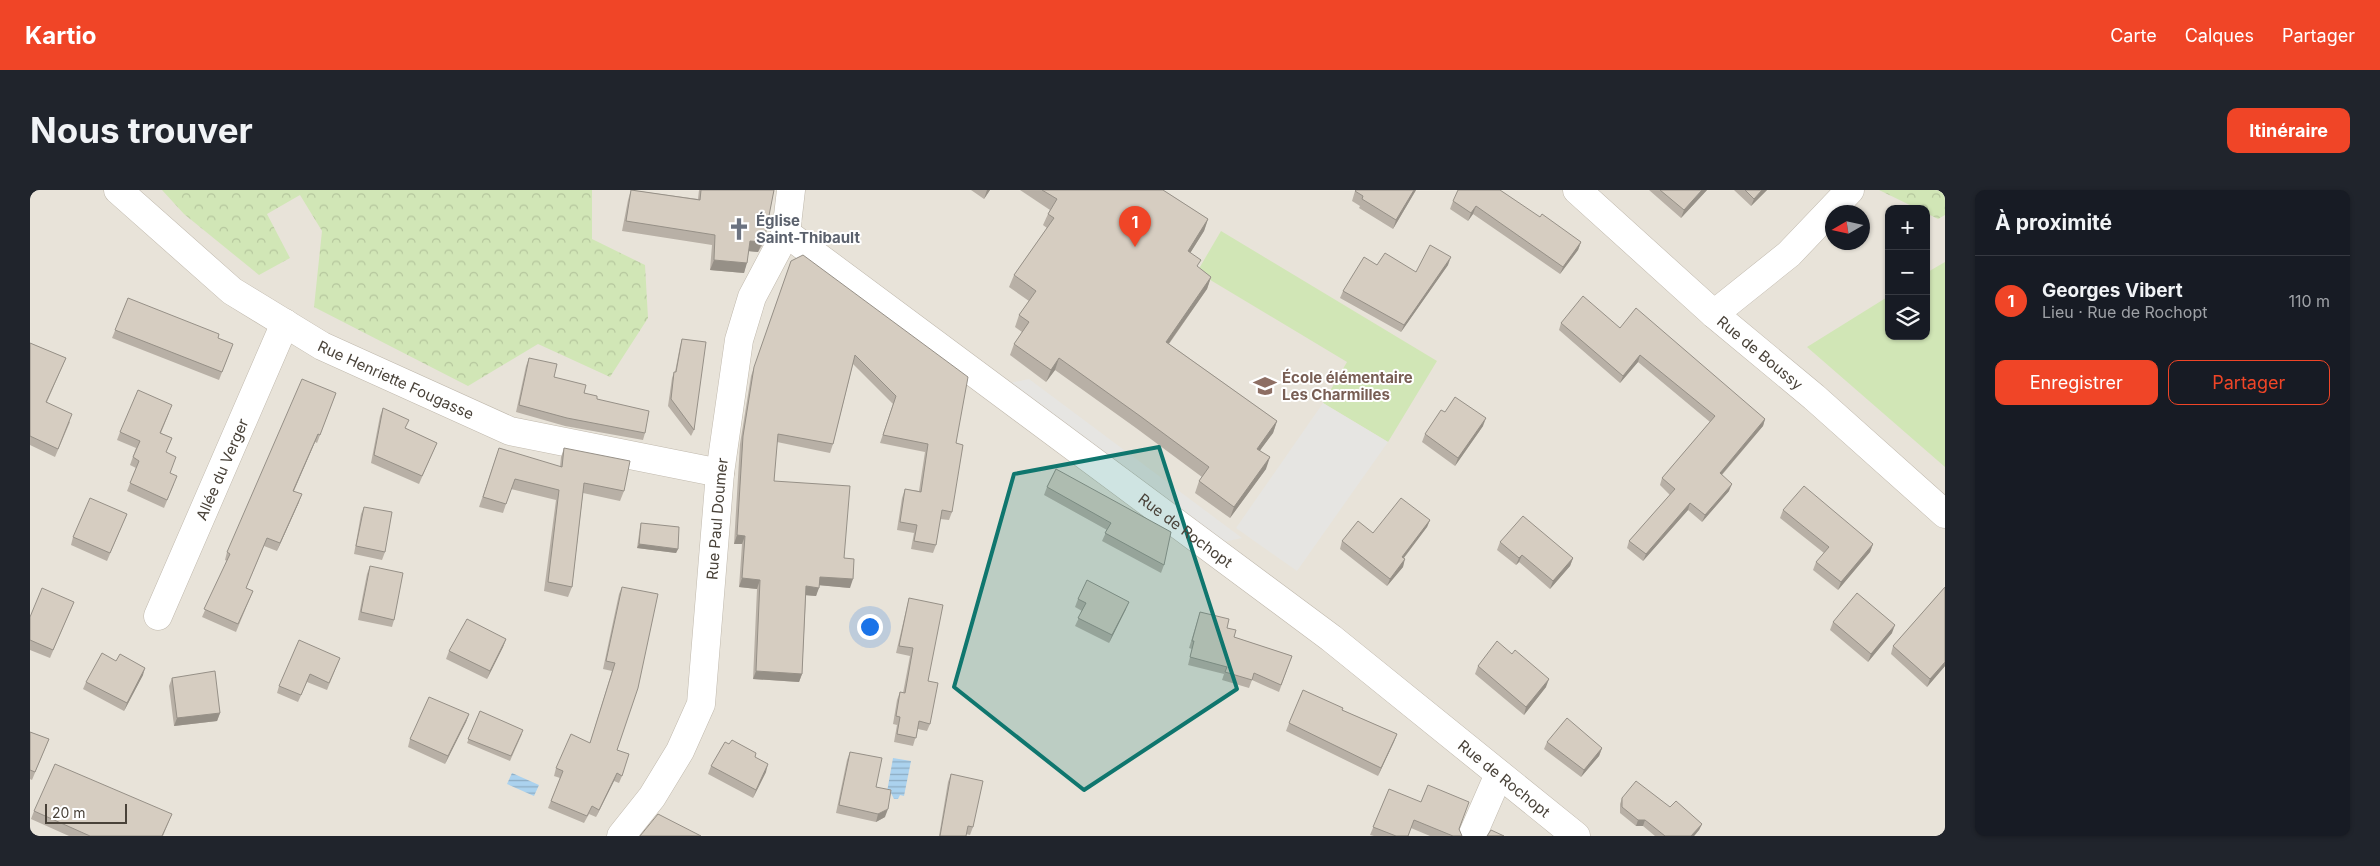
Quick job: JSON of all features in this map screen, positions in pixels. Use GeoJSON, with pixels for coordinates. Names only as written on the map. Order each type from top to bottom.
{"type":"FeatureCollection","features":[{"type":"Feature","properties":{"kind":"street","name":"Rue Henriette Fougasse"},"geometry":{"type":"LineString","coordinates":[[118,190],[232,291],[322,346],[510,431],[720,473]]}},
{"type":"Feature","properties":{"kind":"street","name":"Rue Paul Doumer"},"geometry":{"type":"LineString","coordinates":[[621,836],[652,797],[680,751],[701,704],[720,473],[739,340],[752,297],[786,233],[791,190]]}},
{"type":"Feature","properties":{"kind":"street","name":"Rue de Boussy"},"geometry":{"type":"LineString","coordinates":[[1577,190],[1714,314],[1814,397],[1945,514]]}},
{"type":"Feature","properties":{"kind":"street"},"geometry":{"type":"LineString","coordinates":[[1714,314],[1788,254],[1850,190]]}},
{"type":"Feature","properties":{"kind":"street","name":"Rue de Rochopt"},"geometry":{"type":"LineString","coordinates":[[786,233],[1331,638],[1576,836]]}},
{"type":"Feature","properties":{"kind":"street","name":"Allée du Verger"},"geometry":{"type":"LineString","coordinates":[[158,616],[285,323]]}},
{"type":"Feature","properties":{"kind":"street"},"geometry":{"type":"LineString","coordinates":[[1472,836],[1499,774]]}},
{"type":"Feature","properties":{"kind":"highlighted area"},"geometry":{"type":"Polygon","coordinates":[[[1159,447],[1237,689],[1084,790],[954,687],[1014,474],[1159,447]]]}},
{"type":"Feature","properties":{"kind":"shaded area"},"geometry":{"type":"Polygon","coordinates":[[[30,190],[1945,190],[1945,836],[30,836],[30,190]]]}},
{"type":"Feature","properties":{"kind":"shaded area"},"geometry":{"type":"Polygon","coordinates":[[[1029,379],[1242,538],[1214,544],[1001,385],[1029,379]]]}},
{"type":"Feature","properties":{"kind":"shaded area"},"geometry":{"type":"Polygon","coordinates":[[[1323,403],[1388,442],[1297,571],[1236,528],[1323,403]]]}},
{"type":"Feature","properties":{"kind":"green space"},"geometry":{"type":"Polygon","coordinates":[[[162,190],[592,190],[592,239],[645,265],[648,318],[610,377],[538,344],[468,386],[314,307],[322,231],[300,195],[267,214],[290,258],[259,275],[184,214],[162,190]]]}},
{"type":"Feature","properties":{"kind":"green space"},"geometry":{"type":"Polygon","coordinates":[[[1879,190],[1945,190],[1945,215],[1938,219],[1930,215],[1930,205],[1910,205],[1879,190]]]}},
{"type":"Feature","properties":{"kind":"green space"},"geometry":{"type":"Polygon","coordinates":[[[1221,231],[1437,361],[1388,442],[1323,403],[1347,362],[1197,272],[1221,231]]]}},
{"type":"Feature","properties":{"kind":"green space"},"geometry":{"type":"Polygon","coordinates":[[[1945,262],[1945,467],[1807,347],[1885,298],[1885,340],[1930,340],[1930,271],[1945,262]]]}},
{"type":"Feature","properties":{"kind":"water"},"geometry":{"type":"Polygon","coordinates":[[[893,758],[911,761],[904,796],[900,795],[898,799],[894,799],[891,793],[887,792],[893,758]]]}},
{"type":"Feature","properties":{"kind":"water"},"geometry":{"type":"Polygon","coordinates":[[[512,773],[539,785],[534,796],[507,784],[512,773]]]}},
{"type":"Feature","properties":{"kind":"building"},"geometry":{"type":"Polygon","coordinates":[[[631,190],[700,200],[701,190],[774,190],[765,236],[762,242],[750,241],[747,263],[714,260],[715,235],[626,221],[631,190]]]}},
{"type":"Feature","properties":{"kind":"building"},"geometry":{"type":"Polygon","coordinates":[[[1042,190],[1163,190],[1208,219],[1188,251],[1201,260],[1197,266],[1211,277],[1166,342],[1277,421],[1257,449],[1270,457],[1234,507],[1199,481],[1209,467],[1059,358],[1051,370],[1014,344],[1029,322],[1019,315],[1036,291],[1014,275],[1054,218],[1048,214],[1057,199],[1042,190]]]}},
{"type":"Feature","properties":{"kind":"building"},"geometry":{"type":"Polygon","coordinates":[[[1356,190],[1414,190],[1396,220],[1362,199],[1363,196],[1356,190]]]}},
{"type":"Feature","properties":{"kind":"building"},"geometry":{"type":"Polygon","coordinates":[[[1458,190],[1500,190],[1540,217],[1542,214],[1581,242],[1563,267],[1476,206],[1471,213],[1453,201],[1458,190]]]}},
{"type":"Feature","properties":{"kind":"building"},"geometry":{"type":"Polygon","coordinates":[[[1660,190],[1702,190],[1684,210],[1660,190]]]}},
{"type":"Feature","properties":{"kind":"building"},"geometry":{"type":"Polygon","coordinates":[[[1745,190],[1762,190],[1754,199],[1745,190]]]}},
{"type":"Feature","properties":{"kind":"building"},"geometry":{"type":"Polygon","coordinates":[[[1430,245],[1451,257],[1404,325],[1343,291],[1364,257],[1377,265],[1385,253],[1416,272],[1430,245]]]}},
{"type":"Feature","properties":{"kind":"building"},"geometry":{"type":"Polygon","coordinates":[[[803,255],[968,377],[956,443],[963,445],[952,512],[942,510],[936,545],[914,541],[917,525],[900,522],[905,489],[921,492],[928,444],[883,435],[896,396],[855,355],[833,444],[778,434],[774,481],[850,486],[844,558],[854,559],[853,579],[820,577],[819,588],[806,586],[802,674],[756,671],[760,580],[742,578],[745,536],[737,535],[743,436],[754,367],[791,261],[803,255]]]}},
{"type":"Feature","properties":{"kind":"building"},"geometry":{"type":"Polygon","coordinates":[[[1583,296],[1620,328],[1636,308],[1765,419],[1720,473],[1732,484],[1705,515],[1690,503],[1646,554],[1629,541],[1675,489],[1662,478],[1715,416],[1640,355],[1623,376],[1561,323],[1583,296]]]}},
{"type":"Feature","properties":{"kind":"building"},"geometry":{"type":"Polygon","coordinates":[[[128,298],[219,334],[218,338],[233,344],[222,372],[115,330],[128,298]]]}},
{"type":"Feature","properties":{"kind":"building"},"geometry":{"type":"Polygon","coordinates":[[[682,339],[706,342],[694,430],[671,399],[674,372],[676,372],[682,339]]]}},
{"type":"Feature","properties":{"kind":"building"},"geometry":{"type":"Polygon","coordinates":[[[30,343],[66,358],[46,402],[72,414],[58,449],[30,436],[30,343]]]}},
{"type":"Feature","properties":{"kind":"building"},"geometry":{"type":"Polygon","coordinates":[[[529,358],[557,364],[554,377],[586,385],[584,393],[597,396],[597,399],[649,411],[645,433],[567,418],[519,405],[529,358]]]}},
{"type":"Feature","properties":{"kind":"building"},"geometry":{"type":"Polygon","coordinates":[[[302,379],[336,393],[320,435],[318,434],[293,491],[302,494],[280,543],[267,538],[246,588],[253,591],[238,624],[204,609],[230,554],[227,552],[302,379]]]}},
{"type":"Feature","properties":{"kind":"building"},"geometry":{"type":"Polygon","coordinates":[[[138,390],[172,405],[160,433],[172,438],[166,452],[176,457],[170,473],[177,476],[167,500],[130,483],[139,461],[133,457],[140,441],[120,432],[138,390]]]}},
{"type":"Feature","properties":{"kind":"building"},"geometry":{"type":"Polygon","coordinates":[[[1455,397],[1486,418],[1458,458],[1425,434],[1441,410],[1445,412],[1455,397]]]}},
{"type":"Feature","properties":{"kind":"building"},"geometry":{"type":"Polygon","coordinates":[[[383,408],[409,420],[405,428],[437,443],[422,476],[374,455],[383,408]]]}},
{"type":"Feature","properties":{"kind":"building"},"geometry":{"type":"Polygon","coordinates":[[[499,448],[562,467],[564,448],[630,461],[624,491],[584,483],[572,587],[548,582],[559,490],[515,479],[506,504],[483,497],[499,448]]]}},
{"type":"Feature","properties":{"kind":"building"},"geometry":{"type":"Polygon","coordinates":[[[1056,469],[1171,532],[1164,565],[1105,533],[1111,523],[1047,487],[1056,469]]]}},
{"type":"Feature","properties":{"kind":"building"},"geometry":{"type":"Polygon","coordinates":[[[1804,486],[1873,544],[1841,582],[1816,562],[1829,547],[1783,510],[1804,486]]]}},
{"type":"Feature","properties":{"kind":"building"},"geometry":{"type":"Polygon","coordinates":[[[90,498],[127,514],[110,553],[73,537],[90,498]]]}},
{"type":"Feature","properties":{"kind":"building"},"geometry":{"type":"Polygon","coordinates":[[[1401,498],[1430,520],[1402,557],[1405,559],[1390,579],[1342,541],[1358,521],[1373,533],[1401,498]]]}},
{"type":"Feature","properties":{"kind":"building"},"geometry":{"type":"Polygon","coordinates":[[[364,507],[392,512],[385,552],[356,546],[364,507]]]}},
{"type":"Feature","properties":{"kind":"building"},"geometry":{"type":"Polygon","coordinates":[[[1523,516],[1573,558],[1553,581],[1522,555],[1519,558],[1500,542],[1523,516]]]}},
{"type":"Feature","properties":{"kind":"building"},"geometry":{"type":"Polygon","coordinates":[[[641,523],[679,527],[678,549],[639,544],[641,523]]]}},
{"type":"Feature","properties":{"kind":"building"},"geometry":{"type":"Polygon","coordinates":[[[370,566],[403,573],[394,620],[361,612],[370,566]]]}},
{"type":"Feature","properties":{"kind":"building"},"geometry":{"type":"Polygon","coordinates":[[[1087,580],[1129,602],[1112,635],[1078,618],[1086,603],[1078,599],[1087,580]]]}},
{"type":"Feature","properties":{"kind":"building"},"geometry":{"type":"Polygon","coordinates":[[[622,587],[658,594],[638,688],[617,750],[629,754],[622,776],[617,773],[599,810],[592,806],[587,816],[551,801],[563,771],[556,768],[571,734],[590,743],[615,663],[606,661],[622,587]]]}},
{"type":"Feature","properties":{"kind":"building"},"geometry":{"type":"Polygon","coordinates":[[[1945,587],[1945,662],[1930,679],[1893,646],[1945,587]]]}},
{"type":"Feature","properties":{"kind":"building"},"geometry":{"type":"Polygon","coordinates":[[[42,588],[74,602],[53,650],[30,640],[30,617],[42,588]]]}},
{"type":"Feature","properties":{"kind":"building"},"geometry":{"type":"Polygon","coordinates":[[[1857,593],[1895,625],[1871,654],[1833,622],[1857,593]]]}},
{"type":"Feature","properties":{"kind":"building"},"geometry":{"type":"Polygon","coordinates":[[[909,598],[943,605],[928,681],[938,683],[930,724],[919,721],[916,738],[897,734],[900,717],[896,716],[900,692],[905,693],[913,648],[899,646],[909,598]]]}},
{"type":"Feature","properties":{"kind":"building"},"geometry":{"type":"Polygon","coordinates":[[[1200,612],[1229,619],[1227,628],[1236,630],[1234,637],[1292,656],[1281,685],[1254,673],[1252,680],[1225,672],[1227,667],[1190,657],[1194,641],[1192,641],[1200,612]]]}},
{"type":"Feature","properties":{"kind":"building"},"geometry":{"type":"Polygon","coordinates":[[[467,619],[506,639],[490,671],[449,651],[467,619]]]}},
{"type":"Feature","properties":{"kind":"building"},"geometry":{"type":"Polygon","coordinates":[[[299,640],[340,658],[329,683],[310,674],[301,695],[279,686],[299,640]]]}},
{"type":"Feature","properties":{"kind":"building"},"geometry":{"type":"Polygon","coordinates":[[[1497,641],[1512,654],[1515,650],[1549,679],[1526,707],[1478,666],[1497,641]]]}},
{"type":"Feature","properties":{"kind":"building"},"geometry":{"type":"Polygon","coordinates":[[[102,653],[116,661],[120,654],[145,668],[127,703],[86,682],[102,653]]]}},
{"type":"Feature","properties":{"kind":"building"},"geometry":{"type":"Polygon","coordinates":[[[215,671],[220,713],[177,718],[172,678],[215,671]]]}},
{"type":"Feature","properties":{"kind":"building"},"geometry":{"type":"Polygon","coordinates":[[[1303,690],[1343,708],[1342,710],[1397,734],[1381,768],[1289,723],[1303,690]]]}},
{"type":"Feature","properties":{"kind":"building"},"geometry":{"type":"Polygon","coordinates":[[[429,697],[469,714],[448,756],[410,739],[429,697]]]}},
{"type":"Feature","properties":{"kind":"building"},"geometry":{"type":"Polygon","coordinates":[[[480,711],[523,730],[511,756],[468,739],[480,711]]]}},
{"type":"Feature","properties":{"kind":"building"},"geometry":{"type":"Polygon","coordinates":[[[1567,718],[1602,748],[1584,770],[1547,742],[1567,718]]]}},
{"type":"Feature","properties":{"kind":"building"},"geometry":{"type":"Polygon","coordinates":[[[30,732],[49,739],[35,772],[30,770],[30,732]]]}},
{"type":"Feature","properties":{"kind":"building"},"geometry":{"type":"Polygon","coordinates":[[[732,740],[756,753],[755,757],[768,764],[756,790],[711,766],[725,742],[729,744],[732,740]]]}},
{"type":"Feature","properties":{"kind":"building"},"geometry":{"type":"Polygon","coordinates":[[[850,752],[882,758],[876,787],[891,790],[888,809],[878,814],[839,805],[850,752]]]}},
{"type":"Feature","properties":{"kind":"building"},"geometry":{"type":"Polygon","coordinates":[[[55,764],[172,814],[162,836],[90,836],[34,811],[55,764]]]}},
{"type":"Feature","properties":{"kind":"building"},"geometry":{"type":"Polygon","coordinates":[[[951,774],[983,781],[973,827],[968,826],[966,836],[940,836],[951,774]]]}},
{"type":"Feature","properties":{"kind":"building"},"geometry":{"type":"Polygon","coordinates":[[[1636,781],[1670,807],[1676,801],[1702,824],[1691,836],[1665,836],[1645,820],[1638,820],[1622,807],[1622,798],[1636,781]]]}},
{"type":"Feature","properties":{"kind":"building"},"geometry":{"type":"Polygon","coordinates":[[[1428,785],[1469,802],[1459,829],[1462,836],[1453,836],[1414,820],[1408,836],[1396,836],[1373,827],[1389,789],[1421,802],[1428,785]]]}},
{"type":"Feature","properties":{"kind":"building"},"geometry":{"type":"Polygon","coordinates":[[[658,814],[701,836],[640,836],[658,814]]]}},
{"type":"Feature","properties":{"kind":"building"},"geometry":{"type":"Polygon","coordinates":[[[1491,830],[1504,836],[1487,836],[1491,830]]]}},
{"type":"Feature","properties":{"kind":"place","name":"Église Saint-Thibault"},"geometry":{"type":"Point","coordinates":[739,229]}},
{"type":"Feature","properties":{"kind":"place","name":"Georges Vibert"},"geometry":{"type":"Point","coordinates":[1135,247]}},
{"type":"Feature","properties":{"kind":"place","name":"École élémentaire Les Charmilles"},"geometry":{"type":"Point","coordinates":[1265,386]}}]}
